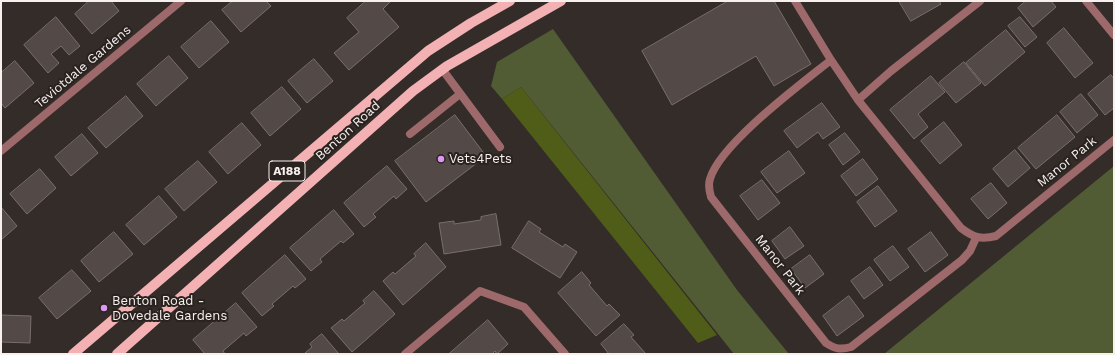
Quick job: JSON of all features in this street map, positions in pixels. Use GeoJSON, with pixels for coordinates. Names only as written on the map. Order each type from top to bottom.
{"type":"FeatureCollection","features":[{"type":"Feature","properties":{"kind":"main road","name":"Benton Road"},"geometry":{"type":"LineString","coordinates":[[73,354],[428,51],[471,23],[510,1]]}},
{"type":"Feature","properties":{"kind":"main road","name":"Benton Road"},"geometry":{"type":"LineString","coordinates":[[117,354],[413,91],[442,69],[561,1]]}},
{"type":"Feature","properties":{"kind":"street","name":"Teviotdale Gardens"},"geometry":{"type":"LineString","coordinates":[[1,151],[181,1]]}},
{"type":"Feature","properties":{"kind":"street"},"geometry":{"type":"LineString","coordinates":[[795,1],[831,60],[858,100],[961,228],[976,238]]}},
{"type":"Feature","properties":{"kind":"street"},"geometry":{"type":"LineString","coordinates":[[858,100],[891,71],[980,1]]}},
{"type":"Feature","properties":{"kind":"street"},"geometry":{"type":"LineString","coordinates":[[1086,1],[1114,35]]}},
{"type":"Feature","properties":{"kind":"street","name":"Manor Park"},"geometry":{"type":"LineString","coordinates":[[831,60],[784,97],[731,147],[716,167],[710,179],[708,188],[711,197],[826,343],[833,348],[843,350],[851,348],[962,260],[970,250],[976,238],[986,239],[996,236],[1114,140]]}},
{"type":"Feature","properties":{"kind":"street"},"geometry":{"type":"LineString","coordinates":[[442,69],[500,147]]}},
{"type":"Feature","properties":{"kind":"street"},"geometry":{"type":"LineString","coordinates":[[410,134],[460,94]]}},
{"type":"Feature","properties":{"kind":"street"},"geometry":{"type":"LineString","coordinates":[[405,354],[480,291],[524,307],[564,354]]}},
{"type":"Feature","properties":{"kind":"green space"},"geometry":{"type":"Polygon","coordinates":[[[553,29],[737,290],[789,354],[734,354],[521,87],[502,99],[491,86],[497,62],[553,29]]]}},
{"type":"Feature","properties":{"kind":"green space"},"geometry":{"type":"Polygon","coordinates":[[[521,87],[717,335],[698,343],[502,99],[521,87]]]}},
{"type":"Feature","properties":{"kind":"green space"},"geometry":{"type":"Polygon","coordinates":[[[1114,166],[1114,354],[884,354],[1114,166]]]}},
{"type":"Feature","properties":{"kind":"building"},"geometry":{"type":"Polygon","coordinates":[[[89,1],[111,1],[119,11],[92,34],[75,14],[89,1]]]}},
{"type":"Feature","properties":{"kind":"building"},"geometry":{"type":"Polygon","coordinates":[[[233,1],[266,1],[271,6],[241,32],[222,10],[233,1]]]}},
{"type":"Feature","properties":{"kind":"building"},"geometry":{"type":"Polygon","coordinates":[[[366,1],[389,1],[390,2],[383,9],[399,27],[349,70],[334,53],[359,32],[347,18],[366,1]]]}},
{"type":"Feature","properties":{"kind":"building"},"geometry":{"type":"Polygon","coordinates":[[[728,1],[774,1],[811,64],[774,86],[756,56],[672,105],[642,51],[728,1]]]}},
{"type":"Feature","properties":{"kind":"building"},"geometry":{"type":"Polygon","coordinates":[[[899,1],[939,1],[941,4],[911,21],[899,1]]]}},
{"type":"Feature","properties":{"kind":"building"},"geometry":{"type":"Polygon","coordinates":[[[1026,1],[1051,1],[1056,7],[1033,27],[1018,8],[1026,1]]]}},
{"type":"Feature","properties":{"kind":"building"},"geometry":{"type":"Polygon","coordinates":[[[56,17],[80,46],[69,55],[61,46],[51,54],[59,63],[48,73],[24,45],[56,17]]]}},
{"type":"Feature","properties":{"kind":"building"},"geometry":{"type":"Polygon","coordinates":[[[1020,17],[1037,37],[1025,47],[1008,26],[1020,17]]]}},
{"type":"Feature","properties":{"kind":"building"},"geometry":{"type":"Polygon","coordinates":[[[211,21],[229,42],[199,68],[181,47],[211,21]]]}},
{"type":"Feature","properties":{"kind":"building"},"geometry":{"type":"Polygon","coordinates":[[[1064,28],[1093,63],[1075,78],[1047,43],[1064,28]]]}},
{"type":"Feature","properties":{"kind":"building"},"geometry":{"type":"Polygon","coordinates":[[[1006,30],[1025,52],[985,86],[966,63],[1006,30]]]}},
{"type":"Feature","properties":{"kind":"building"},"geometry":{"type":"Polygon","coordinates":[[[169,56],[188,78],[156,106],[137,84],[169,56]]]}},
{"type":"Feature","properties":{"kind":"building"},"geometry":{"type":"Polygon","coordinates":[[[314,59],[333,81],[307,103],[288,81],[314,59]]]}},
{"type":"Feature","properties":{"kind":"building"},"geometry":{"type":"Polygon","coordinates":[[[15,61],[34,83],[5,108],[1,103],[1,73],[15,61]]]}},
{"type":"Feature","properties":{"kind":"building"},"geometry":{"type":"Polygon","coordinates":[[[964,62],[981,83],[956,103],[939,83],[964,62]]]}},
{"type":"Feature","properties":{"kind":"building"},"geometry":{"type":"Polygon","coordinates":[[[1111,75],[1114,79],[1114,108],[1105,115],[1088,94],[1111,75]]]}},
{"type":"Feature","properties":{"kind":"building"},"geometry":{"type":"Polygon","coordinates":[[[931,76],[945,92],[918,114],[928,127],[914,139],[890,110],[931,76]]]}},
{"type":"Feature","properties":{"kind":"building"},"geometry":{"type":"Polygon","coordinates":[[[282,87],[301,109],[270,136],[251,113],[282,87]]]}},
{"type":"Feature","properties":{"kind":"building"},"geometry":{"type":"Polygon","coordinates":[[[1081,94],[1098,115],[1077,133],[1060,112],[1081,94]]]}},
{"type":"Feature","properties":{"kind":"building"},"geometry":{"type":"Polygon","coordinates":[[[126,96],[143,116],[106,148],[88,128],[126,96]]]}},
{"type":"Feature","properties":{"kind":"building"},"geometry":{"type":"Polygon","coordinates":[[[822,103],[840,127],[823,139],[818,132],[797,148],[784,131],[822,103]]]}},
{"type":"Feature","properties":{"kind":"building","name":"Vets4Pets"},"geometry":{"type":"Polygon","coordinates":[[[455,115],[486,156],[426,202],[395,161],[455,115]]]}},
{"type":"Feature","properties":{"kind":"building"},"geometry":{"type":"Polygon","coordinates":[[[1057,115],[1075,137],[1036,169],[1018,148],[1057,115]]]}},
{"type":"Feature","properties":{"kind":"building"},"geometry":{"type":"Polygon","coordinates":[[[944,122],[962,145],[940,164],[921,141],[944,122]]]}},
{"type":"Feature","properties":{"kind":"building"},"geometry":{"type":"Polygon","coordinates":[[[242,123],[261,145],[228,174],[209,152],[242,123]]]}},
{"type":"Feature","properties":{"kind":"building"},"geometry":{"type":"Polygon","coordinates":[[[845,133],[860,152],[843,165],[829,145],[845,133]]]}},
{"type":"Feature","properties":{"kind":"building"},"geometry":{"type":"Polygon","coordinates":[[[82,134],[98,153],[71,176],[55,157],[82,134]]]}},
{"type":"Feature","properties":{"kind":"building"},"geometry":{"type":"Polygon","coordinates":[[[1015,150],[1030,168],[1008,187],[993,169],[1015,150]]]}},
{"type":"Feature","properties":{"kind":"building"},"geometry":{"type":"Polygon","coordinates":[[[789,151],[805,173],[777,193],[761,172],[789,151]]]}},
{"type":"Feature","properties":{"kind":"building"},"geometry":{"type":"Polygon","coordinates":[[[863,159],[878,179],[856,196],[841,176],[863,159]]]}},
{"type":"Feature","properties":{"kind":"building"},"geometry":{"type":"Polygon","coordinates":[[[198,161],[217,182],[184,211],[165,189],[198,161]]]}},
{"type":"Feature","properties":{"kind":"building"},"geometry":{"type":"Polygon","coordinates":[[[387,166],[407,189],[396,199],[394,196],[373,214],[376,217],[364,227],[344,203],[387,166]]]}},
{"type":"Feature","properties":{"kind":"building"},"geometry":{"type":"Polygon","coordinates":[[[40,169],[56,188],[27,214],[10,194],[40,169]]]}},
{"type":"Feature","properties":{"kind":"building"},"geometry":{"type":"Polygon","coordinates":[[[762,180],[780,203],[758,220],[740,196],[762,180]]]}},
{"type":"Feature","properties":{"kind":"building"},"geometry":{"type":"Polygon","coordinates":[[[991,183],[1007,203],[988,219],[971,199],[991,183]]]}},
{"type":"Feature","properties":{"kind":"building"},"geometry":{"type":"Polygon","coordinates":[[[878,186],[897,211],[875,227],[857,202],[878,186]]]}},
{"type":"Feature","properties":{"kind":"building"},"geometry":{"type":"Polygon","coordinates":[[[159,196],[177,217],[144,245],[126,225],[159,196]]]}},
{"type":"Feature","properties":{"kind":"building"},"geometry":{"type":"Polygon","coordinates":[[[1,207],[17,226],[1,240],[1,207]]]}},
{"type":"Feature","properties":{"kind":"building"},"geometry":{"type":"Polygon","coordinates":[[[334,210],[354,234],[343,243],[341,241],[320,259],[322,262],[311,271],[290,248],[334,210]]]}},
{"type":"Feature","properties":{"kind":"building"},"geometry":{"type":"Polygon","coordinates":[[[496,214],[501,245],[444,254],[439,223],[454,221],[454,224],[481,220],[481,217],[496,214]]]}},
{"type":"Feature","properties":{"kind":"building"},"geometry":{"type":"Polygon","coordinates":[[[529,221],[541,229],[539,232],[563,247],[565,244],[577,252],[560,278],[512,248],[529,221]]]}},
{"type":"Feature","properties":{"kind":"building"},"geometry":{"type":"Polygon","coordinates":[[[790,227],[804,246],[785,259],[772,241],[790,227]]]}},
{"type":"Feature","properties":{"kind":"building"},"geometry":{"type":"Polygon","coordinates":[[[114,232],[133,254],[99,282],[81,261],[114,232]]]}},
{"type":"Feature","properties":{"kind":"building"},"geometry":{"type":"Polygon","coordinates":[[[931,232],[948,255],[925,272],[908,249],[931,232]]]}},
{"type":"Feature","properties":{"kind":"building"},"geometry":{"type":"Polygon","coordinates":[[[426,243],[446,267],[403,305],[383,281],[393,272],[395,274],[416,256],[414,254],[426,243]]]}},
{"type":"Feature","properties":{"kind":"building"},"geometry":{"type":"Polygon","coordinates":[[[893,246],[909,267],[890,281],[874,260],[893,246]]]}},
{"type":"Feature","properties":{"kind":"building"},"geometry":{"type":"Polygon","coordinates":[[[285,255],[306,279],[295,288],[293,286],[272,304],[274,306],[262,316],[242,293],[285,255]]]}},
{"type":"Feature","properties":{"kind":"building"},"geometry":{"type":"Polygon","coordinates":[[[810,255],[824,274],[805,288],[791,269],[810,255]]]}},
{"type":"Feature","properties":{"kind":"building"},"geometry":{"type":"Polygon","coordinates":[[[870,267],[883,285],[864,299],[851,281],[870,267]]]}},
{"type":"Feature","properties":{"kind":"building"},"geometry":{"type":"Polygon","coordinates":[[[72,270],[91,291],[57,319],[39,298],[72,270]]]}},
{"type":"Feature","properties":{"kind":"building"},"geometry":{"type":"Polygon","coordinates":[[[582,272],[591,283],[589,285],[607,306],[609,304],[620,315],[596,336],[558,293],[582,272]]]}},
{"type":"Feature","properties":{"kind":"building"},"geometry":{"type":"Polygon","coordinates":[[[374,291],[395,314],[352,352],[331,328],[342,319],[344,321],[365,303],[363,301],[374,291]]]}},
{"type":"Feature","properties":{"kind":"building"},"geometry":{"type":"Polygon","coordinates":[[[849,296],[864,316],[837,336],[823,316],[849,296]]]}},
{"type":"Feature","properties":{"kind":"building"},"geometry":{"type":"Polygon","coordinates":[[[236,303],[257,327],[246,336],[244,333],[223,351],[225,354],[205,354],[193,340],[236,303]]]}},
{"type":"Feature","properties":{"kind":"building"},"geometry":{"type":"Polygon","coordinates":[[[1,315],[31,316],[30,343],[1,342],[1,315]]]}},
{"type":"Feature","properties":{"kind":"building"},"geometry":{"type":"Polygon","coordinates":[[[488,320],[508,344],[497,354],[495,351],[492,354],[449,354],[488,320]]]}},
{"type":"Feature","properties":{"kind":"building"},"geometry":{"type":"Polygon","coordinates":[[[624,324],[634,335],[631,337],[646,354],[609,354],[601,344],[624,324]]]}},
{"type":"Feature","properties":{"kind":"building"},"geometry":{"type":"Polygon","coordinates":[[[322,334],[339,354],[304,354],[312,347],[310,344],[322,334]]]}},
{"type":"Feature","properties":{"kind":"place","name":"Vets4Pets"},"geometry":{"type":"Point","coordinates":[441,159]}},
{"type":"Feature","properties":{"kind":"place","name":"Benton Road - Dovedale Gardens"},"geometry":{"type":"Point","coordinates":[104,308]}}]}
